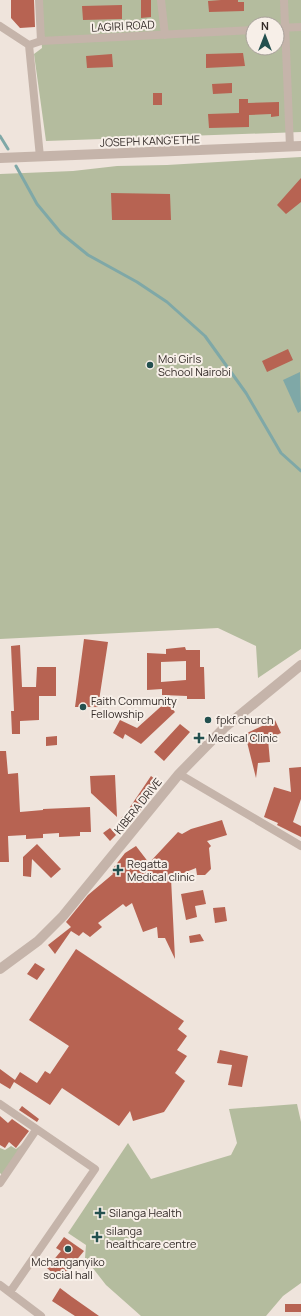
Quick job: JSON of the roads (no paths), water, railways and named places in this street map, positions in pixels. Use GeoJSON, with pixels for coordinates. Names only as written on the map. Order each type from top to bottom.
{"type":"FeatureCollection","features":[{"type":"Feature","properties":{"kind":"street"},"geometry":{"type":"LineString","coordinates":[[39,0],[41,41]]}},
{"type":"Feature","properties":{"kind":"street"},"geometry":{"type":"LineString","coordinates":[[162,0],[165,35]]}},
{"type":"Feature","properties":{"kind":"street"},"geometry":{"type":"LineString","coordinates":[[282,16],[284,0]]}},
{"type":"Feature","properties":{"kind":"street"},"geometry":{"type":"LineString","coordinates":[[0,26],[28,45],[40,157]]}},
{"type":"Feature","properties":{"kind":"street"},"geometry":{"type":"LineString","coordinates":[[285,28],[301,27]]}},
{"type":"Feature","properties":{"kind":"street","name":"LAGIRI ROAD"},"geometry":{"type":"LineString","coordinates":[[28,45],[41,41],[245,30]]}},
{"type":"Feature","properties":{"kind":"street"},"geometry":{"type":"LineString","coordinates":[[283,56],[290,147]]}},
{"type":"Feature","properties":{"kind":"street","name":"JOSEPH KANG'ETHE"},"geometry":{"type":"LineString","coordinates":[[0,158],[301,146]]}},
{"type":"Feature","properties":{"kind":"street","name":"KIBERA DRIVE"},"geometry":{"type":"LineString","coordinates":[[0,968],[38,941],[63,916],[180,774],[224,728],[301,665]]}},
{"type":"Feature","properties":{"kind":"street"},"geometry":{"type":"LineString","coordinates":[[180,774],[301,846]]}},
{"type":"Feature","properties":{"kind":"street"},"geometry":{"type":"LineString","coordinates":[[0,1104],[95,1170],[10,1292]]}},
{"type":"Feature","properties":{"kind":"street"},"geometry":{"type":"LineString","coordinates":[[0,1183],[36,1130]]}},
{"type":"Feature","properties":{"kind":"street"},"geometry":{"type":"LineString","coordinates":[[0,1285],[41,1316]]}},
{"type":"Feature","properties":{"kind":"water"},"geometry":{"type":"Polygon","coordinates":[[[300,372],[301,411],[298,413],[283,380],[300,372]]]}},
{"type":"Feature","properties":{"kind":"waterway"},"geometry":{"type":"LineString","coordinates":[[0,136],[8,149]]}},
{"type":"Feature","properties":{"kind":"waterway"},"geometry":{"type":"LineString","coordinates":[[16,166],[37,204],[61,233],[88,255],[137,282],[167,302],[205,336],[246,393],[281,453],[301,471]]}},
{"type":"Feature","properties":{"kind":"place","name":"Moi Girls School Nairobi"},"geometry":{"type":"Point","coordinates":[150,365]}},
{"type":"Feature","properties":{"kind":"place","name":"Faith Community Fellowship"},"geometry":{"type":"Point","coordinates":[83,707]}},
{"type":"Feature","properties":{"kind":"place","name":"fpkf church"},"geometry":{"type":"Point","coordinates":[208,720]}},
{"type":"Feature","properties":{"kind":"place","name":"Medical Clinic"},"geometry":{"type":"Point","coordinates":[199,738]}},
{"type":"Feature","properties":{"kind":"place","name":"Regatta Medical clinic"},"geometry":{"type":"Point","coordinates":[118,870]}},
{"type":"Feature","properties":{"kind":"place","name":"Silanga Health"},"geometry":{"type":"Point","coordinates":[100,1213]}},
{"type":"Feature","properties":{"kind":"place","name":"silanga healthcare centre"},"geometry":{"type":"Point","coordinates":[97,1237]}},
{"type":"Feature","properties":{"kind":"place","name":"Mchanganyiko social hall"},"geometry":{"type":"Point","coordinates":[68,1249]}}]}
